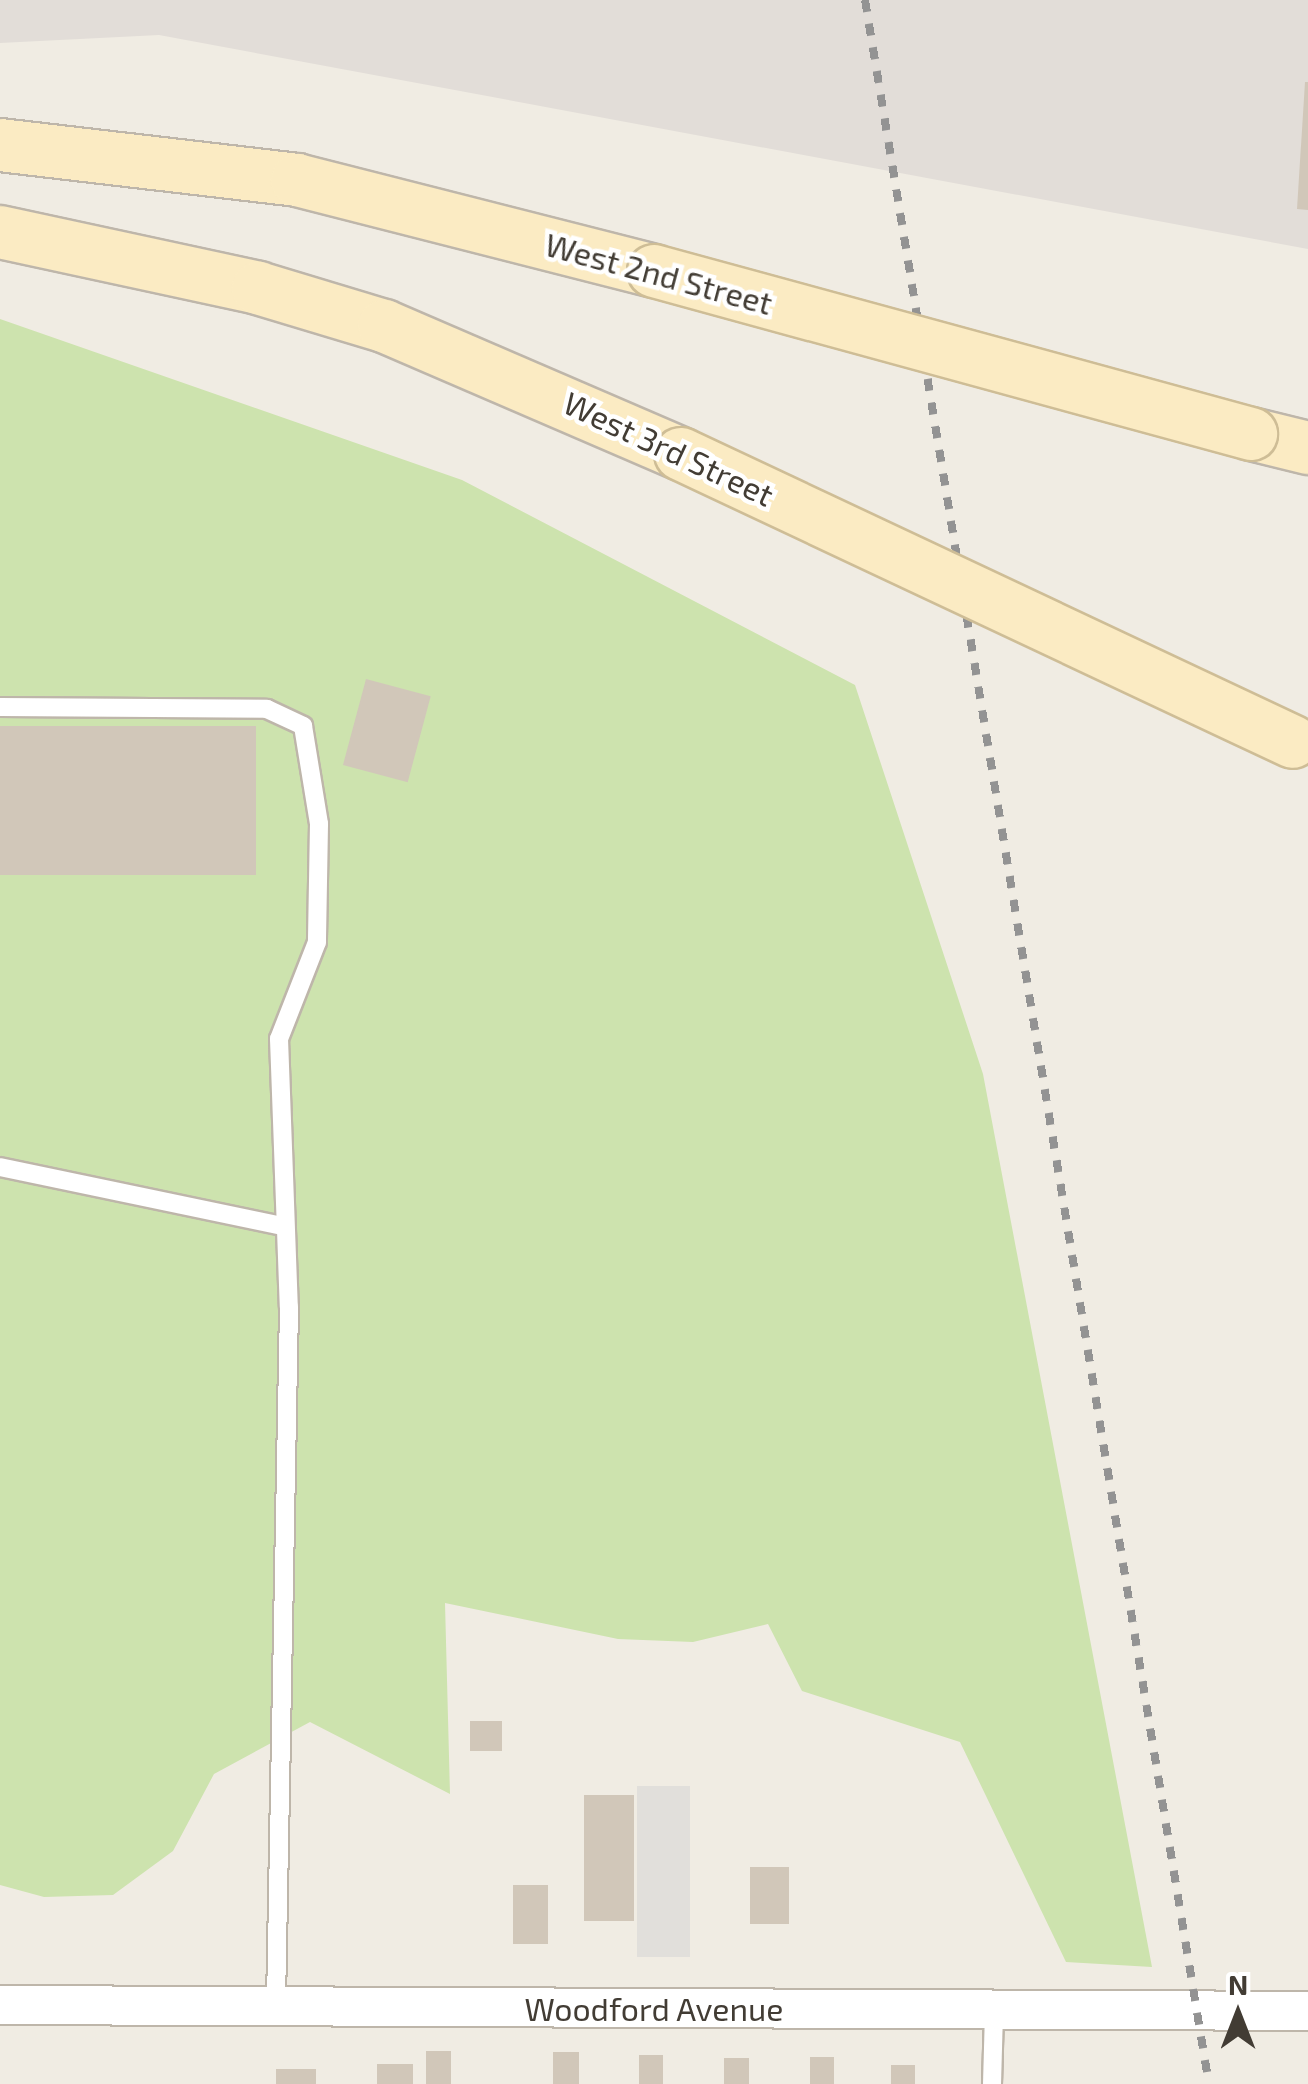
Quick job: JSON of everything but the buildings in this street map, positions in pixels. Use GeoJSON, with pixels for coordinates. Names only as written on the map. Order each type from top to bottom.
{"type":"FeatureCollection","features":[{"type":"Feature","properties":{"kind":"street","name":"West 2nd Street"},"geometry":{"type":"LineString","coordinates":[[0,145],[296,180],[654,271],[1308,448]]}},
{"type":"Feature","properties":{"kind":"street","name":"West 3rd Street"},"geometry":{"type":"LineString","coordinates":[[0,232],[258,288],[384,326],[681,454],[1300,746]]}},
{"type":"Feature","properties":{"kind":"street","name":"Woodford Avenue"},"geometry":{"type":"LineString","coordinates":[[0,2005],[1308,2010]]}},
{"type":"Feature","properties":{"kind":"lane"},"geometry":{"type":"LineString","coordinates":[[0,707],[267,709],[303,726],[319,824],[317,942],[280,1038],[282,1226],[289,1307],[276,2005]]}},
{"type":"Feature","properties":{"kind":"lane"},"geometry":{"type":"LineString","coordinates":[[0,1167],[282,1226]]}},
{"type":"Feature","properties":{"kind":"lane"},"geometry":{"type":"LineString","coordinates":[[992,2084],[994,2011]]}},
{"type":"Feature","properties":{"kind":"shaded area"},"geometry":{"type":"Polygon","coordinates":[[[0,0],[1308,0],[1308,249],[159,35],[0,43],[0,0]]]}},
{"type":"Feature","properties":{"kind":"shaded area"},"geometry":{"type":"Polygon","coordinates":[[[637,1786],[690,1786],[690,1957],[637,1957],[637,1786]]]}},
{"type":"Feature","properties":{"kind":"green space"},"geometry":{"type":"Polygon","coordinates":[[[0,319],[462,480],[855,685],[983,1074],[1152,1967],[1066,1962],[960,1742],[802,1691],[768,1624],[693,1642],[618,1639],[445,1603],[450,1794],[310,1722],[214,1774],[173,1851],[113,1895],[44,1897],[0,1885],[0,319]]]}},
{"type":"Feature","properties":{"kind":"railway"},"geometry":{"type":"LineString","coordinates":[[865,0],[1209,2084]]}}]}
